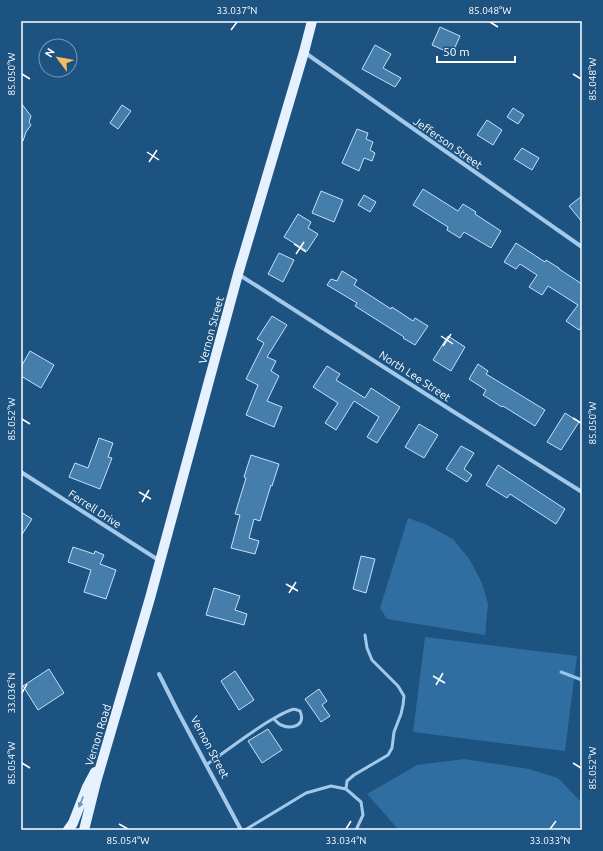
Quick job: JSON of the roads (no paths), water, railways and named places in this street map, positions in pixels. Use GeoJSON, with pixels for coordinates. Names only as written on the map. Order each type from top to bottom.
{"type":"FeatureCollection","features":[{"type":"Feature","properties":{"kind":"main road","name":"Vernon Street"},"geometry":{"type":"LineString","coordinates":[[136,647],[238,274],[312,21]]}},
{"type":"Feature","properties":{"kind":"main road","name":"Vernon Road"},"geometry":{"type":"LineString","coordinates":[[84,830],[96,782],[136,647]]}},
{"type":"Feature","properties":{"kind":"main road"},"geometry":{"type":"LineString","coordinates":[[68,830],[73,824],[87,787],[104,755]]}},
{"type":"Feature","properties":{"kind":"street","name":"Jefferson Street"},"geometry":{"type":"LineString","coordinates":[[304,52],[582,248]]}},
{"type":"Feature","properties":{"kind":"street","name":"North Lee Street"},"geometry":{"type":"LineString","coordinates":[[238,274],[582,492]]}},
{"type":"Feature","properties":{"kind":"street","name":"Ferrell Drive"},"geometry":{"type":"LineString","coordinates":[[21,472],[160,562]]}},
{"type":"Feature","properties":{"kind":"street","name":"Vernon Street"},"geometry":{"type":"LineString","coordinates":[[159,674],[241,830]]}},
{"type":"Feature","properties":{"kind":"lane"},"geometry":{"type":"LineString","coordinates":[[346,789],[348,781],[354,775],[388,755],[392,748],[394,732],[401,714],[404,696],[398,686],[372,660],[367,648],[365,635]]}},
{"type":"Feature","properties":{"kind":"lane"},"geometry":{"type":"LineString","coordinates":[[206,765],[262,726],[274,719],[292,709],[300,711],[302,716],[302,721],[296,727],[281,725],[274,719]]}},
{"type":"Feature","properties":{"kind":"lane"},"geometry":{"type":"LineString","coordinates":[[245,830],[306,793],[331,786],[346,789],[361,802],[363,814],[356,830]]}},
{"type":"Feature","properties":{"kind":"waterway"},"geometry":{"type":"LineString","coordinates":[[561,672],[582,680]]}}]}
